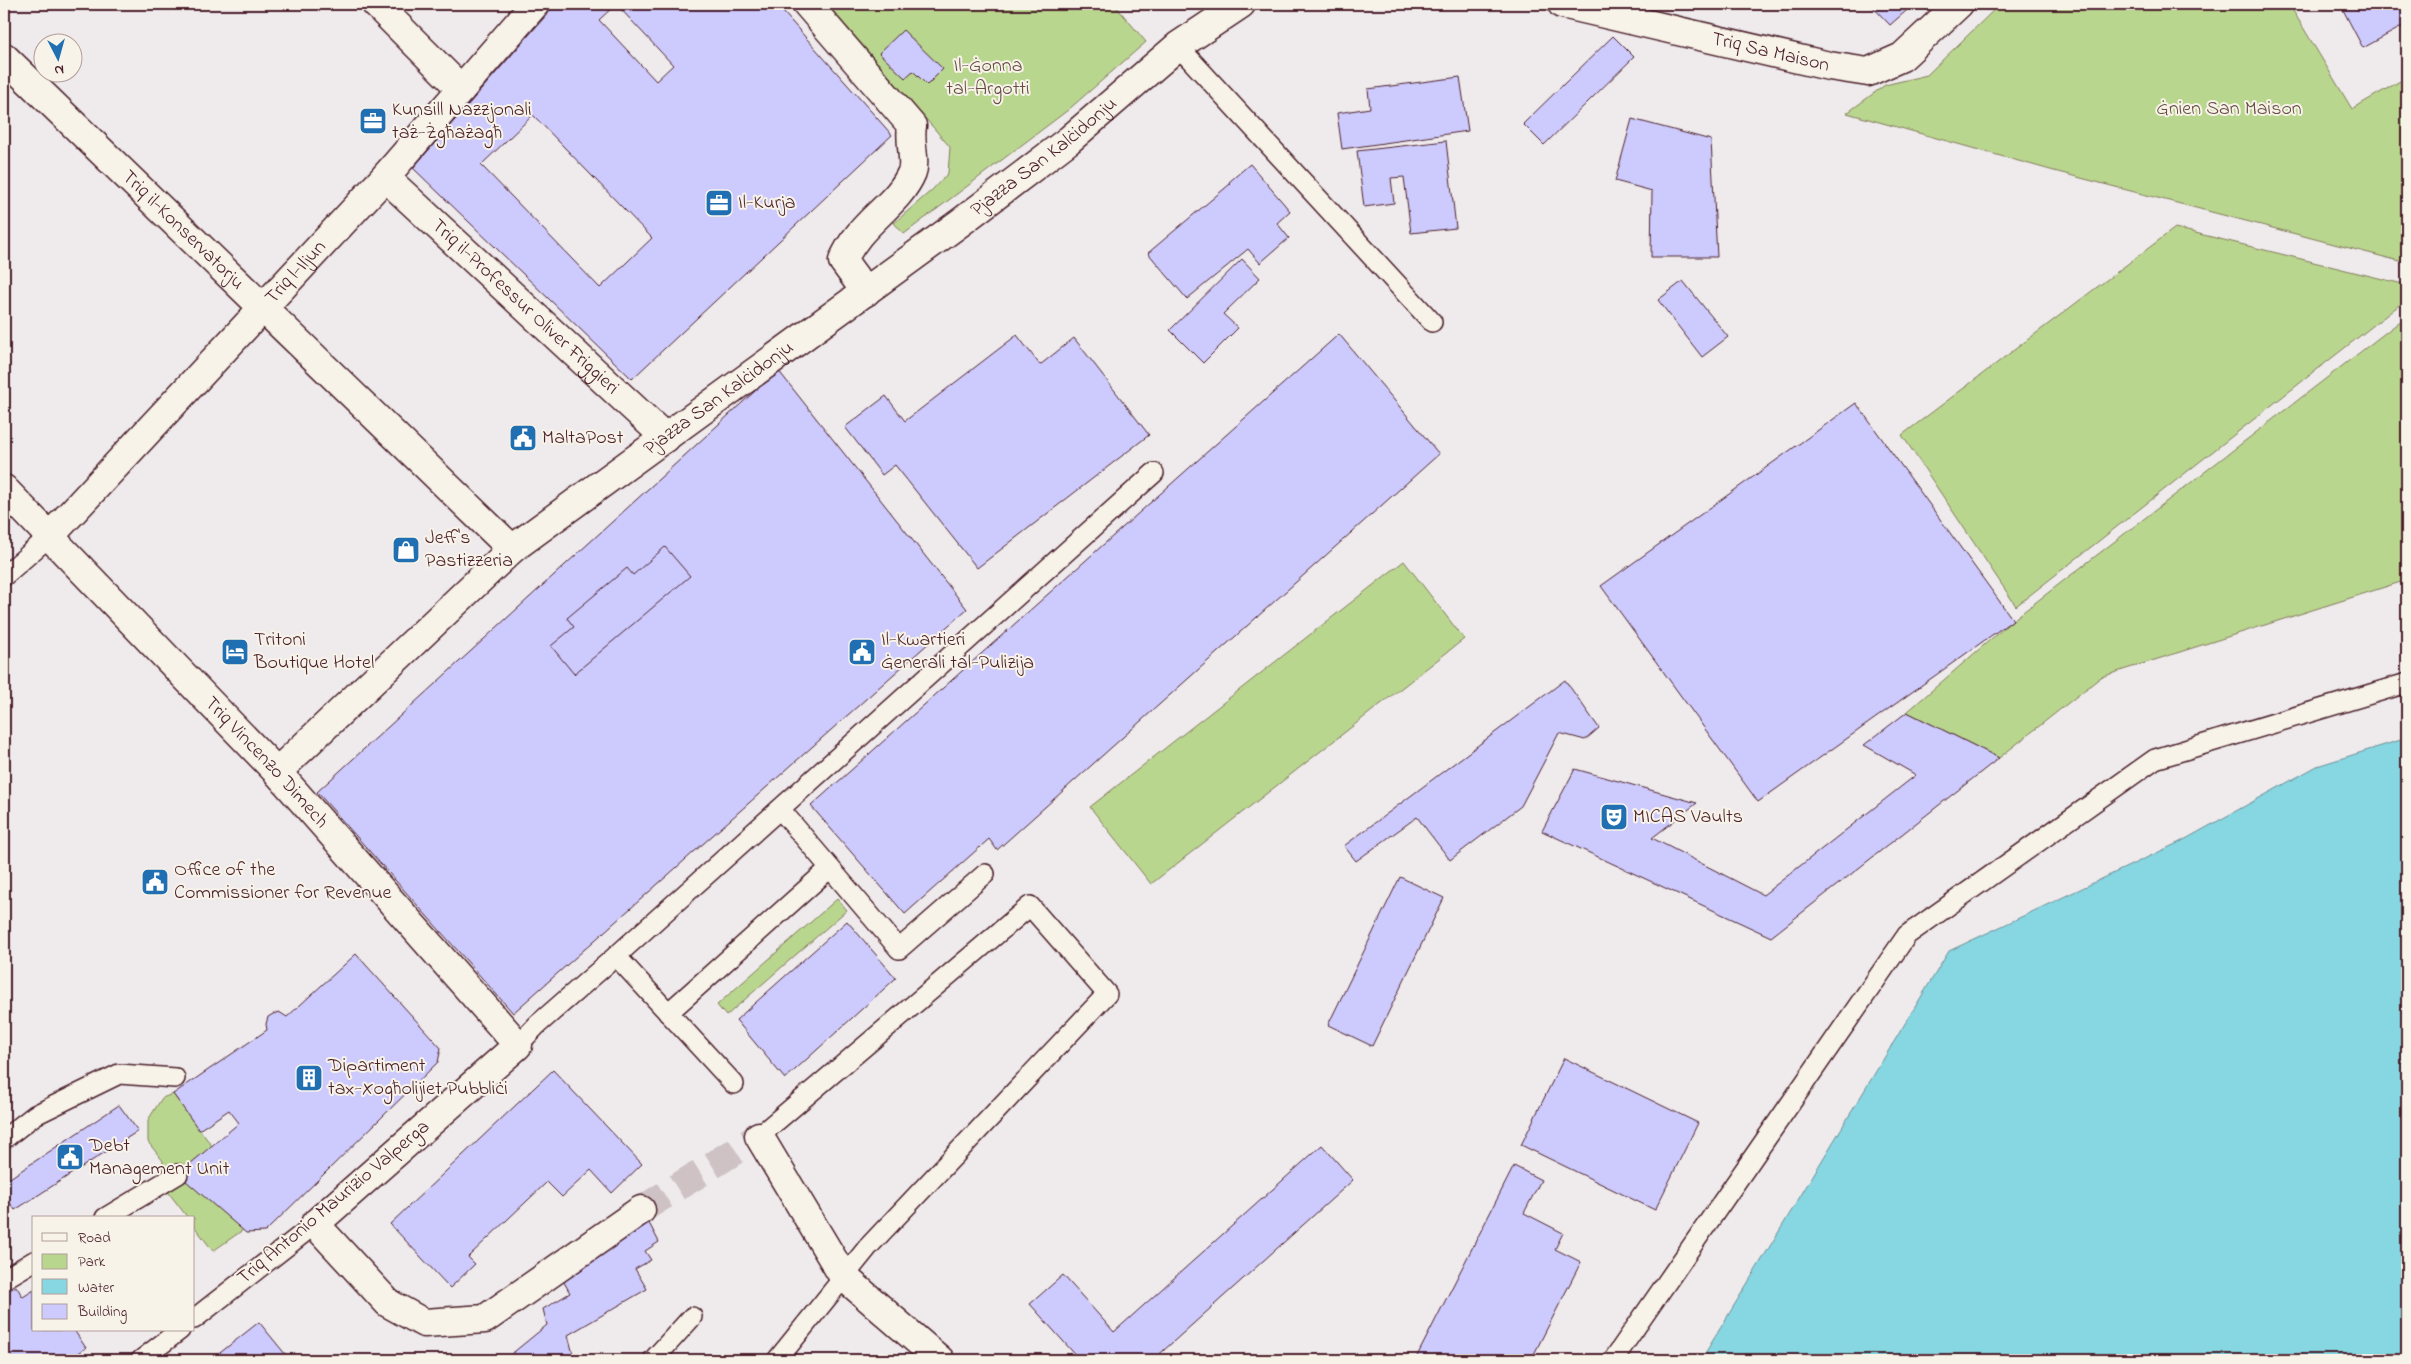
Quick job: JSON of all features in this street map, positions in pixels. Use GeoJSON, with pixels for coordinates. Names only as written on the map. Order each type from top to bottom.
{"type":"FeatureCollection","features":[{"type":"Feature","properties":{"kind":"street"},"geometry":{"type":"LineString","coordinates":[[376,4],[461,89]]}},
{"type":"Feature","properties":{"kind":"street","name":"Triq l-Iljun"},"geometry":{"type":"LineString","coordinates":[[51,535],[384,177],[535,4]]}},
{"type":"Feature","properties":{"kind":"street"},"geometry":{"type":"LineString","coordinates":[[807,4],[912,126],[909,139],[913,170],[906,184],[857,235],[848,248],[843,261],[866,292]]}},
{"type":"Feature","properties":{"kind":"street"},"geometry":{"type":"LineString","coordinates":[[1178,46],[1241,4]]}},
{"type":"Feature","properties":{"kind":"street","name":"Triq Sa Maison"},"geometry":{"type":"LineString","coordinates":[[1562,4],[1829,66],[1868,72],[1902,57],[1959,4]]}},
{"type":"Feature","properties":{"kind":"street","name":"Pjazza San Kalċidonju"},"geometry":{"type":"LineString","coordinates":[[277,772],[512,549],[866,292],[1069,140],[1178,46]]}},
{"type":"Feature","properties":{"kind":"street","name":"Triq il-Konservatorju"},"geometry":{"type":"LineString","coordinates":[[4,56],[512,549]]}},
{"type":"Feature","properties":{"kind":"street","name":"Triq il-Professur Oliver Friggieri"},"geometry":{"type":"LineString","coordinates":[[384,177],[666,438]]}},
{"type":"Feature","properties":{"kind":"street","name":"Triq Vincenzo Dimech"},"geometry":{"type":"LineString","coordinates":[[4,489],[51,535],[277,772],[518,1045]]}},
{"type":"Feature","properties":{"kind":"street","name":"Triq Antonio Maurizio Valperga"},"geometry":{"type":"LineString","coordinates":[[315,1224],[518,1045]]}},
{"type":"Feature","properties":{"kind":"street"},"geometry":{"type":"LineString","coordinates":[[759,1136],[843,1276],[940,1360]]}},
{"type":"Feature","properties":{"kind":"street"},"geometry":{"type":"LineString","coordinates":[[315,1224],[388,1303],[424,1323],[485,1319],[641,1210]]}},
{"type":"Feature","properties":{"kind":"lane"},"geometry":{"type":"LineString","coordinates":[[1178,46],[1432,322]]}},
{"type":"Feature","properties":{"kind":"lane"},"geometry":{"type":"LineString","coordinates":[[518,1045],[537,1024],[616,956],[1154,473]]}},
{"type":"Feature","properties":{"kind":"lane"},"geometry":{"type":"LineString","coordinates":[[4,576],[51,535]]}},
{"type":"Feature","properties":{"kind":"lane"},"geometry":{"type":"LineString","coordinates":[[1613,1360],[1907,935],[2155,759],[2407,683]]}},
{"type":"Feature","properties":{"kind":"lane"},"geometry":{"type":"LineString","coordinates":[[780,809],[899,948],[985,874]]}},
{"type":"Feature","properties":{"kind":"lane"},"geometry":{"type":"LineString","coordinates":[[668,1013],[830,868]]}},
{"type":"Feature","properties":{"kind":"lane"},"geometry":{"type":"LineString","coordinates":[[759,1136],[1030,906],[1107,994],[875,1240],[843,1276],[777,1360]]}},
{"type":"Feature","properties":{"kind":"lane"},"geometry":{"type":"LineString","coordinates":[[616,956],[734,1084]]}},
{"type":"Feature","properties":{"kind":"lane"},"geometry":{"type":"LineString","coordinates":[[4,1139],[35,1115],[119,1074],[175,1078]]}},
{"type":"Feature","properties":{"kind":"lane"},"geometry":{"type":"LineString","coordinates":[[108,1216],[178,1174]]}},
{"type":"Feature","properties":{"kind":"lane","name":"Triq Antonio Maurizio Valperga"},"geometry":{"type":"LineString","coordinates":[[195,1318],[315,1224]]}},
{"type":"Feature","properties":{"kind":"lane"},"geometry":{"type":"LineString","coordinates":[[4,1279],[32,1262]]}},
{"type":"Feature","properties":{"kind":"lane"},"geometry":{"type":"LineString","coordinates":[[653,1360],[692,1317]]}},
{"type":"Feature","properties":{"kind":"lane"},"geometry":{"type":"LineString","coordinates":[[142,1360],[177,1332]]}},
{"type":"Feature","properties":{"kind":"green space","name":"Il-Ġonna tal-Argotti"},"geometry":{"type":"Polygon","coordinates":[[[827,4],[1114,4],[1146,42],[1068,110],[904,234],[894,223],[932,190],[948,173],[950,147],[827,4]]]}},
{"type":"Feature","properties":{"kind":"green space","name":"Ġnien San Maison"},"geometry":{"type":"Polygon","coordinates":[[[2000,4],[2289,4],[2352,109],[2407,77],[2407,263],[2054,171],[1847,113],[1885,85],[1927,75],[2000,4]]]}},
{"type":"Feature","properties":{"kind":"green space"},"geometry":{"type":"Polygon","coordinates":[[[2175,228],[2407,285],[2407,299],[2016,606],[1902,435],[2175,228]]]}},
{"type":"Feature","properties":{"kind":"green space"},"geometry":{"type":"Polygon","coordinates":[[[2407,316],[2407,580],[2101,677],[1999,758],[1907,712],[2014,619],[2407,316]]]}},
{"type":"Feature","properties":{"kind":"green space"},"geometry":{"type":"Polygon","coordinates":[[[1404,561],[1464,639],[1151,884],[1090,807],[1404,561]]]}},
{"type":"Feature","properties":{"kind":"green space"},"geometry":{"type":"Polygon","coordinates":[[[837,899],[847,910],[726,1016],[717,1005],[837,899]]]}},
{"type":"Feature","properties":{"kind":"green space"},"geometry":{"type":"Polygon","coordinates":[[[173,1094],[212,1146],[260,1218],[213,1251],[195,1227],[195,1216],[186,1216],[162,1184],[163,1161],[148,1142],[148,1120],[162,1098],[173,1094]]]}},
{"type":"Feature","properties":{"kind":"water"},"geometry":{"type":"Polygon","coordinates":[[[2407,738],[2407,1360],[1701,1360],[1949,951],[2182,841],[2317,766],[2407,738]]]}},
{"type":"Feature","properties":{"kind":"building","name":"Il-Kurja"},"geometry":{"type":"Polygon","coordinates":[[[556,4],[616,4],[776,4],[892,135],[632,379],[413,168],[556,4]],[[616,4],[599,20],[656,81],[673,65],[616,4]],[[533,115],[481,165],[600,288],[652,238],[533,115]]]}},
{"type":"Feature","properties":{"kind":"building"},"geometry":{"type":"Polygon","coordinates":[[[1870,4],[1914,4],[1890,25],[1870,4]]]}},
{"type":"Feature","properties":{"kind":"building"},"geometry":{"type":"Polygon","coordinates":[[[2340,4],[2407,4],[2407,24],[2363,48],[2340,4]]]}},
{"type":"Feature","properties":{"kind":"building"},"geometry":{"type":"Polygon","coordinates":[[[903,30],[943,69],[927,85],[913,71],[905,78],[879,53],[903,30]]]}},
{"type":"Feature","properties":{"kind":"building"},"geometry":{"type":"Polygon","coordinates":[[[1613,36],[1634,57],[1544,145],[1523,124],[1613,36]]]}},
{"type":"Feature","properties":{"kind":"building"},"geometry":{"type":"Polygon","coordinates":[[[1460,77],[1468,131],[1342,149],[1337,113],[1370,108],[1368,89],[1460,77]]]}},
{"type":"Feature","properties":{"kind":"building"},"geometry":{"type":"Polygon","coordinates":[[[1632,119],[1711,140],[1717,257],[1651,257],[1652,191],[1615,181],[1632,119]]]}},
{"type":"Feature","properties":{"kind":"building"},"geometry":{"type":"Polygon","coordinates":[[[1446,141],[1456,228],[1411,233],[1404,177],[1391,178],[1394,203],[1364,207],[1357,151],[1446,141]]]}},
{"type":"Feature","properties":{"kind":"building"},"geometry":{"type":"Polygon","coordinates":[[[1250,164],[1290,211],[1277,223],[1289,238],[1260,263],[1248,249],[1187,299],[1148,253],[1230,184],[1229,182],[1250,164]]]}},
{"type":"Feature","properties":{"kind":"building"},"geometry":{"type":"Polygon","coordinates":[[[1242,259],[1260,278],[1223,314],[1238,328],[1203,363],[1170,330],[1242,259]]]}},
{"type":"Feature","properties":{"kind":"building"},"geometry":{"type":"Polygon","coordinates":[[[1683,281],[1728,337],[1702,357],[1658,300],[1683,281]]]}},
{"type":"Feature","properties":{"kind":"building"},"geometry":{"type":"Polygon","coordinates":[[[1339,334],[1439,454],[997,850],[989,839],[905,914],[811,806],[1339,334]]]}},
{"type":"Feature","properties":{"kind":"building"},"geometry":{"type":"Polygon","coordinates":[[[1017,335],[1040,365],[1074,338],[1149,435],[977,568],[895,465],[882,475],[845,427],[886,396],[905,421],[1017,335]]]}},
{"type":"Feature","properties":{"kind":"building"},"geometry":{"type":"Polygon","coordinates":[[[778,370],[967,609],[513,1013],[317,792],[778,370]]]}},
{"type":"Feature","properties":{"kind":"building"},"geometry":{"type":"Polygon","coordinates":[[[1856,403],[2013,620],[1758,802],[1601,586],[1856,403]]]}},
{"type":"Feature","properties":{"kind":"building"},"geometry":{"type":"Polygon","coordinates":[[[665,547],[690,576],[574,674],[551,646],[574,627],[567,618],[627,568],[633,575],[665,547]]]}},
{"type":"Feature","properties":{"kind":"building"},"geometry":{"type":"Polygon","coordinates":[[[1565,680],[1599,728],[1585,740],[1559,733],[1521,806],[1450,860],[1417,817],[1356,861],[1344,846],[1565,680]]]}},
{"type":"Feature","properties":{"kind":"building","name":"MICAS Vaults"},"geometry":{"type":"Polygon","coordinates":[[[1907,712],[1999,758],[1771,937],[1542,831],[1575,769],[1697,803],[1652,838],[1763,895],[1916,775],[1864,745],[1907,712]]]}},
{"type":"Feature","properties":{"kind":"building"},"geometry":{"type":"Polygon","coordinates":[[[1400,877],[1444,898],[1372,1046],[1328,1025],[1400,877]]]}},
{"type":"Feature","properties":{"kind":"building"},"geometry":{"type":"Polygon","coordinates":[[[847,921],[896,978],[785,1079],[736,1020],[847,921]]]}},
{"type":"Feature","properties":{"kind":"building","name":"Dipartiment tax-Xogħolijiet Pubbliċi"},"geometry":{"type":"Polygon","coordinates":[[[356,954],[441,1048],[438,1062],[265,1232],[246,1233],[178,1174],[239,1123],[229,1110],[199,1130],[173,1094],[267,1030],[268,1017],[279,1012],[287,1017],[356,954]]]}},
{"type":"Feature","properties":{"kind":"building"},"geometry":{"type":"Polygon","coordinates":[[[1564,1058],[1698,1123],[1655,1210],[1521,1145],[1564,1058]]]}},
{"type":"Feature","properties":{"kind":"building"},"geometry":{"type":"Polygon","coordinates":[[[553,1070],[642,1164],[612,1193],[591,1170],[562,1197],[547,1182],[468,1257],[475,1264],[450,1288],[390,1224],[553,1070]]]}},
{"type":"Feature","properties":{"kind":"building","name":"Debt Management Unit"},"geometry":{"type":"Polygon","coordinates":[[[119,1105],[138,1131],[15,1210],[4,1195],[4,1182],[119,1105]]]}},
{"type":"Feature","properties":{"kind":"building"},"geometry":{"type":"Polygon","coordinates":[[[1322,1145],[1353,1180],[1153,1360],[1080,1360],[1030,1304],[1063,1275],[1114,1332],[1322,1145]]]}},
{"type":"Feature","properties":{"kind":"building"},"geometry":{"type":"Polygon","coordinates":[[[1514,1166],[1541,1180],[1524,1213],[1563,1233],[1555,1249],[1581,1262],[1531,1360],[1415,1360],[1514,1166]]]}},
{"type":"Feature","properties":{"kind":"building"},"geometry":{"type":"Polygon","coordinates":[[[649,1223],[659,1242],[645,1251],[651,1260],[635,1269],[647,1289],[568,1335],[574,1358],[570,1360],[504,1360],[547,1325],[543,1309],[570,1293],[560,1275],[649,1223]]]}},
{"type":"Feature","properties":{"kind":"building"},"geometry":{"type":"Polygon","coordinates":[[[16,1286],[23,1297],[32,1291],[32,1332],[75,1332],[86,1348],[68,1360],[54,1360],[50,1355],[42,1360],[4,1360],[4,1294],[16,1286]]]}},
{"type":"Feature","properties":{"kind":"building"},"geometry":{"type":"Polygon","coordinates":[[[259,1322],[290,1360],[211,1360],[259,1322]]]}},
{"type":"Feature","properties":{"kind":"tunnel"},"geometry":{"type":"LineString","coordinates":[[641,1210],[759,1136]]}},
{"type":"Feature","properties":{"kind":"place","name":"Kunsill Nazzjonali taż-Żgħażagħ"},"geometry":{"type":"Point","coordinates":[373,121]}},
{"type":"Feature","properties":{"kind":"place","name":"Il-Kurja"},"geometry":{"type":"Point","coordinates":[719,203]}},
{"type":"Feature","properties":{"kind":"place","name":"MaltaPost"},"geometry":{"type":"Point","coordinates":[523,438]}},
{"type":"Feature","properties":{"kind":"place","name":"Jeff's Pastizzeria"},"geometry":{"type":"Point","coordinates":[406,550]}},
{"type":"Feature","properties":{"kind":"place","name":"Tritoni Boutique Hotel"},"geometry":{"type":"Point","coordinates":[235,652]}},
{"type":"Feature","properties":{"kind":"place","name":"Il-Kwartieri Ġenerali tal-Pulizija"},"geometry":{"type":"Point","coordinates":[862,652]}},
{"type":"Feature","properties":{"kind":"place","name":"MICAS Vaults"},"geometry":{"type":"Point","coordinates":[1614,817]}},
{"type":"Feature","properties":{"kind":"place","name":"Office of the Commissioner for Revenue"},"geometry":{"type":"Point","coordinates":[155,882]}},
{"type":"Feature","properties":{"kind":"place","name":"Dipartiment tax-Xogħolijiet Pubbliċi"},"geometry":{"type":"Point","coordinates":[309,1078]}},
{"type":"Feature","properties":{"kind":"place","name":"Debt Management Unit"},"geometry":{"type":"Point","coordinates":[70,1157]}}]}
